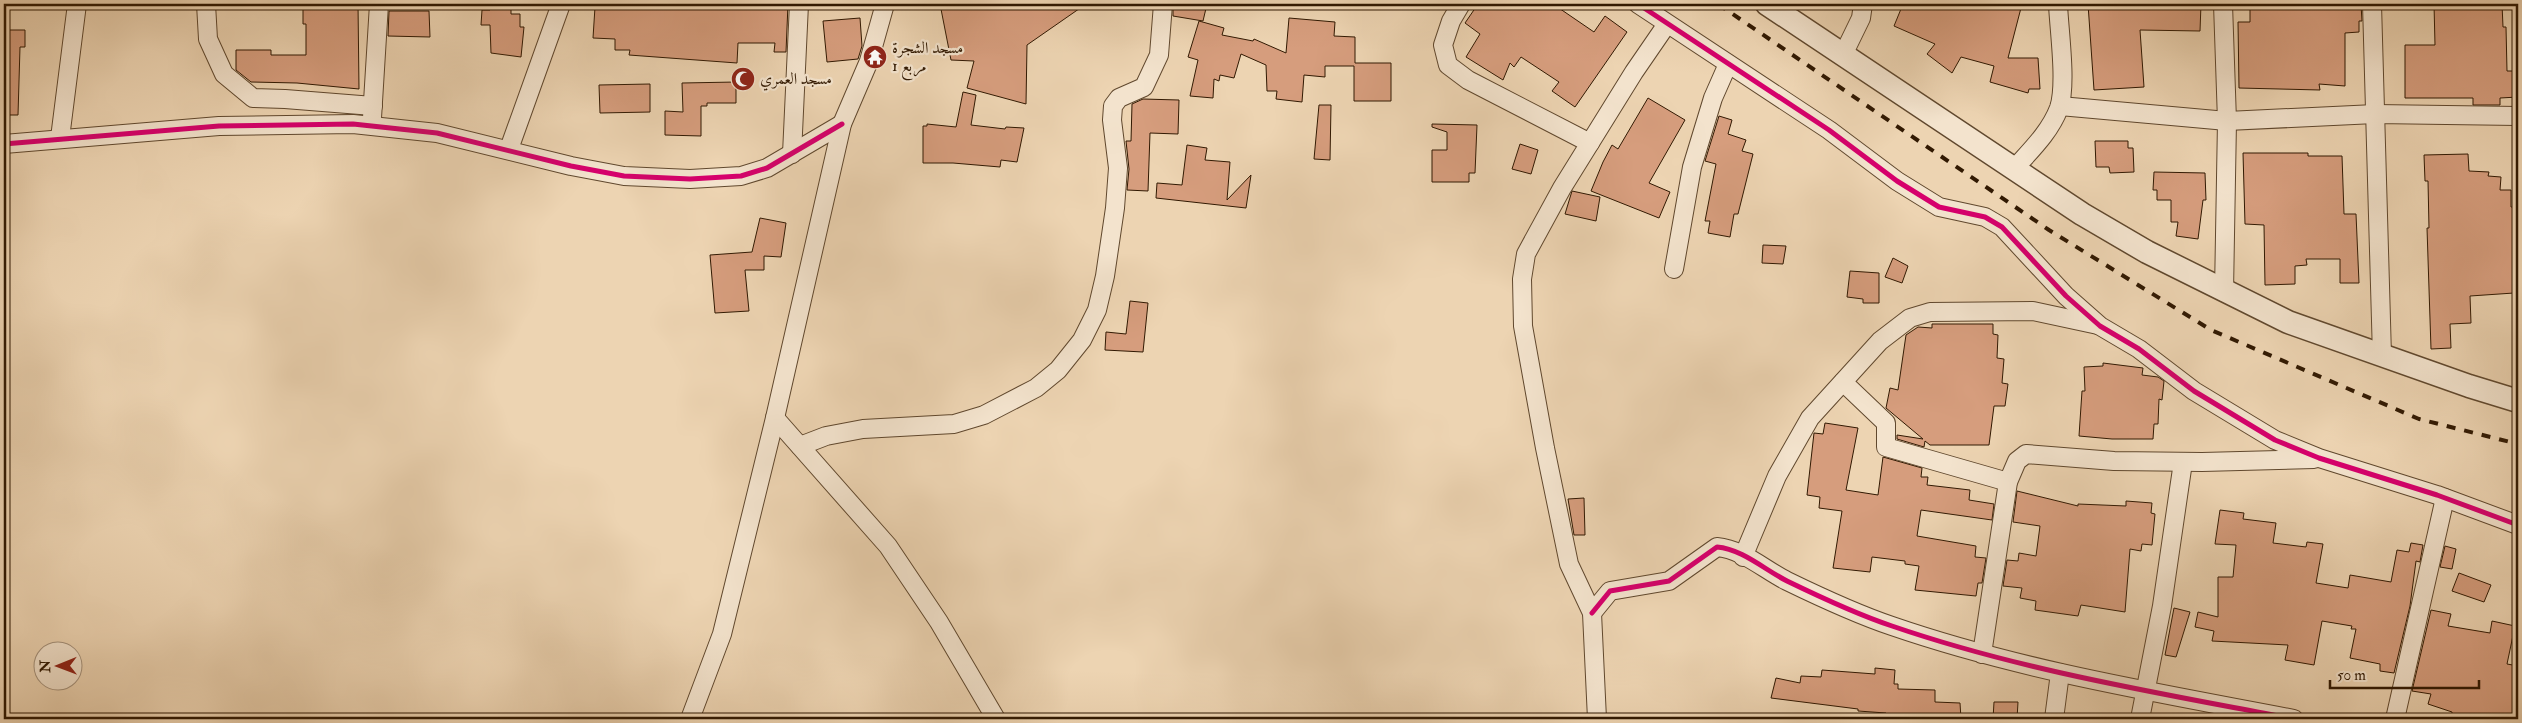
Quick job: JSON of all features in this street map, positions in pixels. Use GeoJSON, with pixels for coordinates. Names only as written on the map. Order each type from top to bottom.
{"type":"FeatureCollection","features":[{"type":"Feature","properties":{"kind":"street"},"geometry":{"type":"LineString","coordinates":[[206,4],[208,39],[224,74],[253,98],[285,98],[373,106]]}},
{"type":"Feature","properties":{"kind":"street"},"geometry":{"type":"LineString","coordinates":[[372,125],[379,4]]}},
{"type":"Feature","properties":{"kind":"street"},"geometry":{"type":"LineString","coordinates":[[509,149],[561,4]]}},
{"type":"Feature","properties":{"kind":"street"},"geometry":{"type":"LineString","coordinates":[[792,154],[799,4]]}},
{"type":"Feature","properties":{"kind":"street"},"geometry":{"type":"LineString","coordinates":[[690,719],[722,634],[775,418],[842,124],[869,61],[885,4]]}},
{"type":"Feature","properties":{"kind":"street"},"geometry":{"type":"LineString","coordinates":[[800,446],[826,436],[863,429],[954,424],[969,420],[984,415],[1036,388],[1058,370],[1082,340],[1097,310],[1105,276],[1115,208],[1118,168],[1112,120],[1113,106],[1119,98],[1144,87],[1159,55],[1163,4]]}},
{"type":"Feature","properties":{"kind":"street"},"geometry":{"type":"LineString","coordinates":[[1460,4],[1451,20],[1443,45],[1448,65],[1468,80],[1590,143]]}},
{"type":"Feature","properties":{"kind":"street"},"geometry":{"type":"LineString","coordinates":[[1638,4],[1829,130],[1897,181],[1939,206],[1984,217],[2002,226],[2066,296],[2100,326],[2139,349],[2194,392],[2275,440],[2319,458],[2445,498],[2518,525]]}},
{"type":"Feature","properties":{"kind":"street"},"geometry":{"type":"LineString","coordinates":[[1767,4],[2082,214],[2224,292],[2288,322],[2382,356],[2518,401]]}},
{"type":"Feature","properties":{"kind":"street"},"geometry":{"type":"LineString","coordinates":[[1843,55],[1861,18],[1863,4]]}},
{"type":"Feature","properties":{"kind":"street"},"geometry":{"type":"LineString","coordinates":[[2014,169],[2046,134],[2060,106],[2062,76],[2058,4]]}},
{"type":"Feature","properties":{"kind":"street"},"geometry":{"type":"LineString","coordinates":[[2223,4],[2227,121],[2224,292]]}},
{"type":"Feature","properties":{"kind":"street"},"geometry":{"type":"LineString","coordinates":[[2372,4],[2382,356]]}},
{"type":"Feature","properties":{"kind":"street"},"geometry":{"type":"LineString","coordinates":[[60,138],[74,5]]}},
{"type":"Feature","properties":{"kind":"street"},"geometry":{"type":"LineString","coordinates":[[1597,719],[1592,613],[1570,564],[1523,326],[1522,289],[1526,254],[1590,143],[1634,72],[1667,24]]}},
{"type":"Feature","properties":{"kind":"street"},"geometry":{"type":"LineString","coordinates":[[1674,269],[1692,167],[1713,98],[1728,64]]}},
{"type":"Feature","properties":{"kind":"street"},"geometry":{"type":"LineString","coordinates":[[2060,106],[2227,121],[2375,114],[2518,116]]}},
{"type":"Feature","properties":{"kind":"street"},"geometry":{"type":"LineString","coordinates":[[4,144],[220,126],[372,125],[437,133],[509,149],[571,166],[624,176],[690,179],[741,176],[767,168],[842,124]]}},
{"type":"Feature","properties":{"kind":"street"},"geometry":{"type":"LineString","coordinates":[[1743,557],[1777,476],[1810,418],[1880,340],[1910,318],[1930,312],[2033,311],[2100,326]]}},
{"type":"Feature","properties":{"kind":"street"},"geometry":{"type":"LineString","coordinates":[[1843,382],[1886,423],[1886,446],[2008,482]]}},
{"type":"Feature","properties":{"kind":"street"},"geometry":{"type":"LineString","coordinates":[[775,418],[888,546],[940,622],[996,719]]}},
{"type":"Feature","properties":{"kind":"street"},"geometry":{"type":"LineString","coordinates":[[1982,654],[2008,482],[2017,460],[2026,454],[2114,461],[2183,462],[2319,458]]}},
{"type":"Feature","properties":{"kind":"street"},"geometry":{"type":"LineString","coordinates":[[2140,719],[2162,606],[2183,462]]}},
{"type":"Feature","properties":{"kind":"street"},"geometry":{"type":"LineString","coordinates":[[2395,719],[2445,498]]}},
{"type":"Feature","properties":{"kind":"street"},"geometry":{"type":"LineString","coordinates":[[1592,613],[1610,591],[1669,581],[1717,546],[1730,548],[1786,581],[1852,612],[1982,654],[2236,714],[2294,719]]}},
{"type":"Feature","properties":{"kind":"street"},"geometry":{"type":"LineString","coordinates":[[2054,719],[2060,673]]}},
{"type":"Feature","properties":{"kind":"building"},"geometry":{"type":"Polygon","coordinates":[[[303,4],[358,4],[359,89],[297,83],[251,82],[236,70],[236,50],[271,50],[271,55],[306,55],[306,24],[303,24],[303,4]]]}},
{"type":"Feature","properties":{"kind":"building"},"geometry":{"type":"Polygon","coordinates":[[[490,4],[511,4],[511,14],[520,14],[520,27],[524,27],[521,57],[491,53],[490,25],[481,25],[482,10],[490,10],[490,4]]]}},
{"type":"Feature","properties":{"kind":"building"},"geometry":{"type":"Polygon","coordinates":[[[599,4],[788,4],[786,52],[774,52],[775,43],[738,43],[737,63],[629,55],[630,50],[615,50],[615,39],[593,38],[595,7],[599,7],[599,4]]]}},
{"type":"Feature","properties":{"kind":"building"},"geometry":{"type":"Polygon","coordinates":[[[940,4],[1086,4],[1027,45],[1026,104],[967,88],[974,61],[951,60],[940,4]]]}},
{"type":"Feature","properties":{"kind":"building"},"geometry":{"type":"Polygon","coordinates":[[[1173,4],[1207,4],[1203,21],[1173,16],[1173,4]]]}},
{"type":"Feature","properties":{"kind":"building"},"geometry":{"type":"Polygon","coordinates":[[[1478,4],[1553,4],[1594,32],[1605,16],[1627,32],[1575,107],[1552,91],[1559,82],[1521,57],[1514,67],[1510,63],[1503,80],[1466,57],[1480,34],[1465,23],[1478,4]]]}},
{"type":"Feature","properties":{"kind":"building"},"geometry":{"type":"Polygon","coordinates":[[[1903,4],[2022,4],[2008,58],[2038,58],[2040,89],[2029,89],[2028,93],[1990,82],[1994,66],[1961,57],[1952,73],[1927,54],[1935,44],[1894,26],[1903,4]]]}},
{"type":"Feature","properties":{"kind":"building"},"geometry":{"type":"Polygon","coordinates":[[[2088,4],[2201,4],[2200,31],[2140,30],[2144,87],[2094,90],[2088,4]]]}},
{"type":"Feature","properties":{"kind":"building"},"geometry":{"type":"Polygon","coordinates":[[[2292,4],[2292,8],[2330,7],[2330,4],[2361,5],[2362,21],[2359,21],[2359,32],[2345,33],[2345,86],[2319,84],[2320,90],[2239,88],[2238,22],[2250,22],[2250,5],[2292,4]]]}},
{"type":"Feature","properties":{"kind":"building"},"geometry":{"type":"Polygon","coordinates":[[[2434,4],[2502,4],[2503,27],[2506,27],[2507,71],[2518,71],[2518,97],[2500,98],[2500,105],[2473,105],[2473,98],[2405,98],[2405,45],[2435,45],[2434,4]]]}},
{"type":"Feature","properties":{"kind":"building"},"geometry":{"type":"Polygon","coordinates":[[[389,11],[429,11],[430,37],[388,36],[389,11]]]}},
{"type":"Feature","properties":{"kind":"building"},"geometry":{"type":"Polygon","coordinates":[[[860,18],[862,46],[858,59],[827,62],[823,21],[860,18]]]}},
{"type":"Feature","properties":{"kind":"building"},"geometry":{"type":"Polygon","coordinates":[[[1289,18],[1335,22],[1334,36],[1355,37],[1355,63],[1391,63],[1391,101],[1354,101],[1354,66],[1325,66],[1325,77],[1304,75],[1302,102],[1276,99],[1277,91],[1267,91],[1266,65],[1241,54],[1234,78],[1220,75],[1219,81],[1214,79],[1213,98],[1190,96],[1198,60],[1188,57],[1199,21],[1224,28],[1222,35],[1253,41],[1254,39],[1286,53],[1289,18]]]}},
{"type":"Feature","properties":{"kind":"building"},"geometry":{"type":"Polygon","coordinates":[[[4,30],[25,30],[25,47],[20,47],[18,115],[4,115],[4,30]]]}},
{"type":"Feature","properties":{"kind":"building"},"geometry":{"type":"Polygon","coordinates":[[[736,82],[736,103],[707,103],[707,106],[701,106],[701,136],[665,135],[665,111],[683,112],[682,83],[736,82]]]}},
{"type":"Feature","properties":{"kind":"building"},"geometry":{"type":"Polygon","coordinates":[[[650,84],[650,112],[600,113],[599,85],[650,84]]]}},
{"type":"Feature","properties":{"kind":"building"},"geometry":{"type":"Polygon","coordinates":[[[963,92],[976,95],[971,125],[1005,129],[1006,127],[1024,128],[1017,162],[1001,160],[1000,167],[953,163],[923,163],[923,126],[927,126],[927,124],[956,127],[963,92]]]}},
{"type":"Feature","properties":{"kind":"building"},"geometry":{"type":"Polygon","coordinates":[[[1648,98],[1685,120],[1649,183],[1670,192],[1659,218],[1591,191],[1612,145],[1618,149],[1648,98]]]}},
{"type":"Feature","properties":{"kind":"building"},"geometry":{"type":"Polygon","coordinates":[[[1143,99],[1179,100],[1178,134],[1150,133],[1148,191],[1127,190],[1129,169],[1126,141],[1131,141],[1132,104],[1143,99]]]}},
{"type":"Feature","properties":{"kind":"building"},"geometry":{"type":"Polygon","coordinates":[[[1319,105],[1331,105],[1330,160],[1314,159],[1319,105]]]}},
{"type":"Feature","properties":{"kind":"building"},"geometry":{"type":"Polygon","coordinates":[[[1719,116],[1732,120],[1728,134],[1746,140],[1742,151],[1753,154],[1738,214],[1734,214],[1730,237],[1708,233],[1710,221],[1705,221],[1716,164],[1705,161],[1719,116]]]}},
{"type":"Feature","properties":{"kind":"building"},"geometry":{"type":"Polygon","coordinates":[[[1432,124],[1477,125],[1475,173],[1469,173],[1469,182],[1432,182],[1432,150],[1447,150],[1447,132],[1432,127],[1432,124]]]}},
{"type":"Feature","properties":{"kind":"building"},"geometry":{"type":"Polygon","coordinates":[[[2095,141],[2128,141],[2128,148],[2133,148],[2134,172],[2110,173],[2109,167],[2096,167],[2095,141]]]}},
{"type":"Feature","properties":{"kind":"building"},"geometry":{"type":"Polygon","coordinates":[[[1520,144],[1538,150],[1531,174],[1512,169],[1520,144]]]}},
{"type":"Feature","properties":{"kind":"building"},"geometry":{"type":"Polygon","coordinates":[[[1187,145],[1207,148],[1205,160],[1230,162],[1227,200],[1251,175],[1246,208],[1156,198],[1157,183],[1182,185],[1187,145]]]}},
{"type":"Feature","properties":{"kind":"building"},"geometry":{"type":"Polygon","coordinates":[[[2243,153],[2308,153],[2308,156],[2342,156],[2344,214],[2356,214],[2359,283],[2340,283],[2340,259],[2306,259],[2307,265],[2295,266],[2295,284],[2265,285],[2264,225],[2245,224],[2243,153]]]}},
{"type":"Feature","properties":{"kind":"building"},"geometry":{"type":"Polygon","coordinates":[[[2468,154],[2469,171],[2489,172],[2488,176],[2501,177],[2500,190],[2511,190],[2511,207],[2518,207],[2518,254],[2513,255],[2514,293],[2470,296],[2471,323],[2450,324],[2451,348],[2431,349],[2427,228],[2429,228],[2428,181],[2425,181],[2424,155],[2468,154]]]}},
{"type":"Feature","properties":{"kind":"building"},"geometry":{"type":"Polygon","coordinates":[[[2154,172],[2205,173],[2206,200],[2203,200],[2198,239],[2176,236],[2178,222],[2171,222],[2171,200],[2157,200],[2157,190],[2153,190],[2154,172]]]}},
{"type":"Feature","properties":{"kind":"building"},"geometry":{"type":"Polygon","coordinates":[[[1572,191],[1600,197],[1596,221],[1565,214],[1572,191]]]}},
{"type":"Feature","properties":{"kind":"building"},"geometry":{"type":"Polygon","coordinates":[[[760,218],[786,223],[781,257],[764,256],[764,270],[745,270],[749,311],[715,313],[710,255],[752,252],[760,218]]]}},
{"type":"Feature","properties":{"kind":"building"},"geometry":{"type":"Polygon","coordinates":[[[1763,245],[1786,246],[1783,264],[1762,263],[1763,245]]]}},
{"type":"Feature","properties":{"kind":"building"},"geometry":{"type":"Polygon","coordinates":[[[1893,258],[1908,266],[1902,283],[1885,277],[1893,258]]]}},
{"type":"Feature","properties":{"kind":"building"},"geometry":{"type":"Polygon","coordinates":[[[1850,271],[1879,273],[1879,303],[1863,303],[1863,299],[1847,297],[1850,271]]]}},
{"type":"Feature","properties":{"kind":"building"},"geometry":{"type":"Polygon","coordinates":[[[1130,301],[1148,303],[1143,352],[1105,350],[1106,332],[1126,334],[1130,301]]]}},
{"type":"Feature","properties":{"kind":"building"},"geometry":{"type":"Polygon","coordinates":[[[1932,324],[1993,324],[1993,334],[1998,335],[1997,358],[2004,359],[2002,383],[2008,384],[2005,406],[1994,406],[1989,445],[1930,445],[1925,441],[1924,447],[1897,439],[1897,435],[1923,439],[1886,408],[1890,388],[1898,390],[1906,335],[1918,327],[1932,328],[1932,324]]]}},
{"type":"Feature","properties":{"kind":"building"},"geometry":{"type":"Polygon","coordinates":[[[2103,363],[2143,368],[2142,375],[2158,377],[2164,381],[2162,400],[2159,399],[2158,424],[2154,424],[2153,439],[2112,439],[2079,436],[2082,391],[2085,391],[2084,367],[2103,366],[2103,363]]]}},
{"type":"Feature","properties":{"kind":"building"},"geometry":{"type":"Polygon","coordinates":[[[1825,423],[1858,428],[1846,490],[1878,495],[1883,457],[1922,468],[1921,477],[1928,477],[1927,485],[1970,490],[1969,500],[1994,504],[1992,520],[1921,510],[1917,536],[1976,546],[1975,557],[1986,558],[1982,583],[1978,583],[1976,596],[1915,590],[1919,566],[1905,564],[1905,561],[1872,557],[1870,572],[1833,568],[1842,511],[1819,508],[1820,497],[1807,495],[1814,433],[1823,434],[1825,423]]]}},
{"type":"Feature","properties":{"kind":"building"},"geometry":{"type":"Polygon","coordinates":[[[2017,491],[2078,506],[2078,504],[2126,506],[2126,501],[2152,503],[2151,513],[2155,514],[2152,545],[2142,544],[2141,551],[2130,549],[2125,612],[2081,605],[2078,616],[2035,610],[2036,601],[2020,598],[2022,588],[2003,586],[2007,560],[2018,561],[2019,553],[2036,556],[2040,526],[2013,522],[2017,491]]]}},
{"type":"Feature","properties":{"kind":"building"},"geometry":{"type":"Polygon","coordinates":[[[1584,498],[1585,535],[1574,535],[1568,499],[1584,498]]]}},
{"type":"Feature","properties":{"kind":"building"},"geometry":{"type":"Polygon","coordinates":[[[2220,510],[2244,513],[2243,519],[2276,523],[2273,543],[2306,547],[2307,542],[2323,544],[2316,583],[2348,588],[2350,575],[2391,582],[2397,550],[2409,552],[2411,543],[2423,545],[2420,562],[2416,561],[2410,606],[2394,673],[2380,671],[2380,664],[2350,658],[2356,629],[2351,629],[2352,626],[2322,621],[2314,665],[2285,660],[2288,645],[2212,641],[2214,631],[2195,627],[2198,612],[2218,617],[2218,577],[2233,577],[2236,545],[2215,544],[2220,510]]]}},
{"type":"Feature","properties":{"kind":"building"},"geometry":{"type":"Polygon","coordinates":[[[2445,546],[2456,549],[2452,569],[2440,567],[2445,546]]]}},
{"type":"Feature","properties":{"kind":"building"},"geometry":{"type":"Polygon","coordinates":[[[2459,573],[2491,585],[2484,602],[2452,591],[2459,573]]]}},
{"type":"Feature","properties":{"kind":"building"},"geometry":{"type":"Polygon","coordinates":[[[2174,608],[2190,612],[2176,657],[2165,655],[2174,608]]]}},
{"type":"Feature","properties":{"kind":"building"},"geometry":{"type":"Polygon","coordinates":[[[2431,610],[2451,614],[2448,626],[2490,633],[2492,621],[2515,626],[2507,664],[2518,666],[2518,719],[2464,719],[2452,715],[2452,712],[2428,704],[2431,694],[2412,691],[2431,610]]]}},
{"type":"Feature","properties":{"kind":"building"},"geometry":{"type":"Polygon","coordinates":[[[1875,668],[1895,670],[1894,684],[1898,684],[1898,689],[1935,690],[1935,702],[1960,703],[1961,719],[1918,719],[1918,716],[1886,715],[1886,713],[1858,711],[1858,709],[1771,698],[1776,678],[1800,683],[1801,676],[1821,677],[1822,670],[1875,674],[1875,668]]]}},
{"type":"Feature","properties":{"kind":"building"},"geometry":{"type":"Polygon","coordinates":[[[1994,702],[2018,702],[2017,719],[1993,719],[1994,702]]]}},
{"type":"Feature","properties":{"kind":"railway"},"geometry":{"type":"LineString","coordinates":[[1718,4],[2049,230],[2211,330],[2419,419],[2518,444]]}},
{"type":"Feature","properties":{"kind":"cycle path"},"geometry":{"type":"LineString","coordinates":[[1638,4],[1829,130],[1897,181],[1939,207],[1985,217],[2002,227],[2066,296],[2100,326],[2139,349],[2194,391],[2275,440],[2319,458],[2437,495],[2518,525]]}},
{"type":"Feature","properties":{"kind":"cycle path"},"geometry":{"type":"LineString","coordinates":[[4,144],[219,126],[353,124],[437,133],[571,166],[624,176],[690,179],[741,176],[767,168],[842,124]]}},
{"type":"Feature","properties":{"kind":"cycle path"},"geometry":{"type":"LineString","coordinates":[[1592,613],[1610,591],[1669,581],[1717,547],[1744,556],[1787,581],[1826,600],[1892,626],[1941,642],[2092,680],[2294,719]]}},
{"type":"Feature","properties":{"kind":"place","name":"مسجد الشجرة مربع 1"},"geometry":{"type":"Point","coordinates":[875,57]}},
{"type":"Feature","properties":{"kind":"place","name":"مسجد العمري"},"geometry":{"type":"Point","coordinates":[743,79]}}]}
